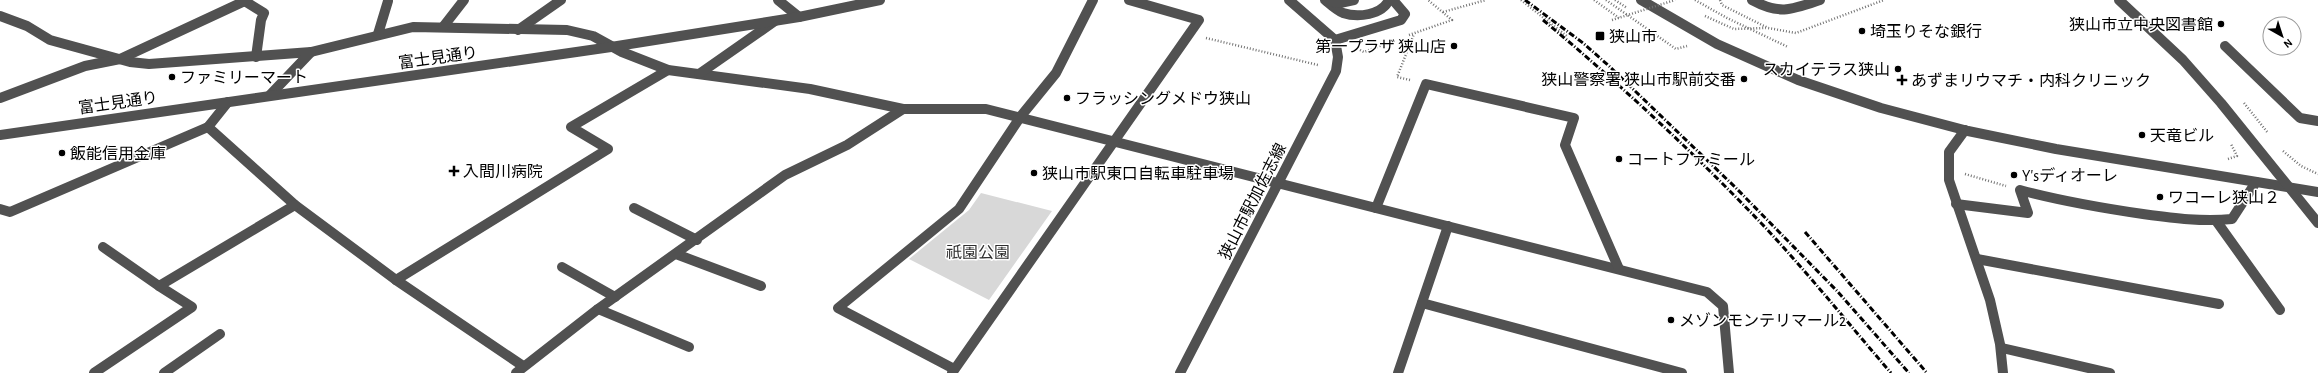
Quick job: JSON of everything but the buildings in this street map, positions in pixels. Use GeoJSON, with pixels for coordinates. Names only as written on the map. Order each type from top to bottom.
{"type":"FeatureCollection","features":[{"type":"Feature","properties":{"kind":"street"},"geometry":{"type":"LineString","coordinates":[[0,98],[85,66],[120,59],[245,0],[264,13],[264,16],[260,20],[256,57]]}},
{"type":"Feature","properties":{"kind":"street"},"geometry":{"type":"LineString","coordinates":[[443,27],[464,0]]}},
{"type":"Feature","properties":{"kind":"street"},"geometry":{"type":"LineString","coordinates":[[518,30],[561,0]]}},
{"type":"Feature","properties":{"kind":"street"},"geometry":{"type":"LineString","coordinates":[[778,0],[799,17]]}},
{"type":"Feature","properties":{"kind":"street","name":"富士見通り"},"geometry":{"type":"LineString","coordinates":[[0,135],[611,47],[799,17],[880,0]]}},
{"type":"Feature","properties":{"kind":"street"},"geometry":{"type":"LineString","coordinates":[[1093,0],[1056,73],[1021,116],[958,209],[838,308],[953,371],[1116,141],[1199,20],[1129,0]]}},
{"type":"Feature","properties":{"kind":"street"},"geometry":{"type":"LineString","coordinates":[[1289,0],[1335,40],[1401,20],[1405,14],[1393,0]]}},
{"type":"Feature","properties":{"kind":"street"},"geometry":{"type":"LineString","coordinates":[[1326,0],[1340,3],[1354,0]]}},
{"type":"Feature","properties":{"kind":"street"},"geometry":{"type":"LineString","coordinates":[[1326,0],[1343,12],[1360,14],[1381,9],[1387,6],[1389,0]]}},
{"type":"Feature","properties":{"kind":"street"},"geometry":{"type":"LineString","coordinates":[[1755,0],[1765,8],[1781,13],[1820,0]]}},
{"type":"Feature","properties":{"kind":"street"},"geometry":{"type":"LineString","coordinates":[[2119,0],[2183,60],[2221,103],[2318,223]]}},
{"type":"Feature","properties":{"kind":"street"},"geometry":{"type":"LineString","coordinates":[[378,34],[388,1]]}},
{"type":"Feature","properties":{"kind":"street"},"geometry":{"type":"LineString","coordinates":[[1646,2],[1720,45],[1804,82],[1878,106],[1965,130],[2059,149],[2318,192]]}},
{"type":"Feature","properties":{"kind":"street"},"geometry":{"type":"LineString","coordinates":[[0,16],[27,26],[50,40],[120,59],[149,64],[311,52],[378,34],[413,27],[567,30],[593,36],[611,47],[668,70],[810,89],[903,109],[986,108],[1699,289],[1707,292],[1720,301],[1723,306],[1729,373]]}},
{"type":"Feature","properties":{"kind":"street"},"geometry":{"type":"LineString","coordinates":[[699,74],[763,31],[775,20]]}},
{"type":"Feature","properties":{"kind":"street","name":"狭山市駅加佐志線"},"geometry":{"type":"LineString","coordinates":[[1180,373],[1336,71],[1338,57],[1335,40]]}},
{"type":"Feature","properties":{"kind":"street"},"geometry":{"type":"LineString","coordinates":[[2225,46],[2300,118],[2318,121]]}},
{"type":"Feature","properties":{"kind":"street"},"geometry":{"type":"LineString","coordinates":[[270,96],[311,52]]}},
{"type":"Feature","properties":{"kind":"street"},"geometry":{"type":"LineString","coordinates":[[396,280],[608,149],[571,127],[668,70]]}},
{"type":"Feature","properties":{"kind":"street"},"geometry":{"type":"LineString","coordinates":[[1376,208],[1426,84],[1574,118],[1565,145],[1619,269]]}},
{"type":"Feature","properties":{"kind":"street"},"geometry":{"type":"LineString","coordinates":[[0,209],[10,212],[208,127],[228,102]]}},
{"type":"Feature","properties":{"kind":"street"},"geometry":{"type":"LineString","coordinates":[[208,127],[295,205],[520,369],[598,309],[785,176],[847,145],[903,109]]}},
{"type":"Feature","properties":{"kind":"street"},"geometry":{"type":"LineString","coordinates":[[1965,130],[1948,153],[1947,169],[1956,204],[1977,259],[2002,348],[2003,373]]}},
{"type":"Feature","properties":{"kind":"street"},"geometry":{"type":"LineString","coordinates":[[2020,190],[2058,201],[2194,221],[2217,222],[2232,219],[2250,194],[2256,182]]}},
{"type":"Feature","properties":{"kind":"street"},"geometry":{"type":"LineString","coordinates":[[1956,204],[2028,214],[2020,190]]}},
{"type":"Feature","properties":{"kind":"street"},"geometry":{"type":"LineString","coordinates":[[159,286],[295,205]]}},
{"type":"Feature","properties":{"kind":"street"},"geometry":{"type":"LineString","coordinates":[[634,208],[697,240]]}},
{"type":"Feature","properties":{"kind":"street"},"geometry":{"type":"LineString","coordinates":[[2217,222],[2280,310]]}},
{"type":"Feature","properties":{"kind":"street"},"geometry":{"type":"LineString","coordinates":[[1398,373],[1448,226]]}},
{"type":"Feature","properties":{"kind":"street"},"geometry":{"type":"LineString","coordinates":[[94,373],[192,307],[103,247]]}},
{"type":"Feature","properties":{"kind":"street"},"geometry":{"type":"LineString","coordinates":[[676,254],[730,276],[732,274],[761,286]]}},
{"type":"Feature","properties":{"kind":"street"},"geometry":{"type":"LineString","coordinates":[[1977,259],[2219,304]]}},
{"type":"Feature","properties":{"kind":"street"},"geometry":{"type":"LineString","coordinates":[[562,267],[615,297]]}},
{"type":"Feature","properties":{"kind":"street"},"geometry":{"type":"LineString","coordinates":[[1422,302],[1682,373]]}},
{"type":"Feature","properties":{"kind":"street"},"geometry":{"type":"LineString","coordinates":[[598,309],[689,347]]}},
{"type":"Feature","properties":{"kind":"street"},"geometry":{"type":"LineString","coordinates":[[164,373],[220,334]]}},
{"type":"Feature","properties":{"kind":"street"},"geometry":{"type":"LineString","coordinates":[[2002,348],[2110,373]]}},
{"type":"Feature","properties":{"kind":"path"},"geometry":{"type":"LineString","coordinates":[[1443,12],[1486,0]]}},
{"type":"Feature","properties":{"kind":"path"},"geometry":{"type":"LineString","coordinates":[[1521,0],[1568,37]]}},
{"type":"Feature","properties":{"kind":"path"},"geometry":{"type":"LineString","coordinates":[[1594,0],[1619,18]]}},
{"type":"Feature","properties":{"kind":"path"},"geometry":{"type":"LineString","coordinates":[[1606,0],[1676,49],[1689,45]]}},
{"type":"Feature","properties":{"kind":"path"},"geometry":{"type":"LineString","coordinates":[[1667,0],[1674,6]]}},
{"type":"Feature","properties":{"kind":"path"},"geometry":{"type":"LineString","coordinates":[[1612,20],[1675,0]]}},
{"type":"Feature","properties":{"kind":"path"},"geometry":{"type":"LineString","coordinates":[[1695,0],[1727,18],[1788,47]]}},
{"type":"Feature","properties":{"kind":"path"},"geometry":{"type":"LineString","coordinates":[[1734,29],[1768,28]]}},
{"type":"Feature","properties":{"kind":"path"},"geometry":{"type":"LineString","coordinates":[[1189,34],[1318,65]]}},
{"type":"Feature","properties":{"kind":"path"},"geometry":{"type":"LineString","coordinates":[[1414,34],[1397,77],[1426,84]]}},
{"type":"Feature","properties":{"kind":"path"},"geometry":{"type":"LineString","coordinates":[[2223,160],[2237,156],[2230,142]]}},
{"type":"Feature","properties":{"kind":"path"},"geometry":{"type":"LineString","coordinates":[[1947,169],[2020,190]]}},
{"type":"Feature","properties":{"kind":"green space","name":"祇園公園"},"geometry":{"type":"Polygon","coordinates":[[[981,193],[1052,211],[989,300],[909,259],[969,210],[981,193]]]}},
{"type":"Feature","properties":{"kind":"railway"},"geometry":{"type":"LineString","coordinates":[[1525,0],[1583,43],[1609,66],[1735,187],[1838,292],[1909,373]]}},
{"type":"Feature","properties":{"kind":"railway"},"geometry":{"type":"LineString","coordinates":[[1543,20],[1628,94],[1736,197],[1795,260],[1891,373]]}},
{"type":"Feature","properties":{"kind":"railway"},"geometry":{"type":"LineString","coordinates":[[1805,232],[1927,373]]}},
{"type":"Feature","properties":{"kind":"place","name":"狭山市立中央図書館"},"geometry":{"type":"Point","coordinates":[2221,24]}},
{"type":"Feature","properties":{"kind":"place","name":"埼玉りそな銀行"},"geometry":{"type":"Point","coordinates":[1862,31]}},
{"type":"Feature","properties":{"kind":"place","name":"狭山市"},"geometry":{"type":"Point","coordinates":[1600,36]}},
{"type":"Feature","properties":{"kind":"place","name":"第一プラザ 狭山店"},"geometry":{"type":"Point","coordinates":[1454,46]}},
{"type":"Feature","properties":{"kind":"place","name":"スカイテラス狭山"},"geometry":{"type":"Point","coordinates":[1898,69]}},
{"type":"Feature","properties":{"kind":"place","name":"ファミリーマート"},"geometry":{"type":"Point","coordinates":[172,77]}},
{"type":"Feature","properties":{"kind":"place","name":"狭山警察署 狭山市駅前交番"},"geometry":{"type":"Point","coordinates":[1744,79]}},
{"type":"Feature","properties":{"kind":"place","name":"あずまリウマチ・内科クリニック"},"geometry":{"type":"Point","coordinates":[1902,80]}},
{"type":"Feature","properties":{"kind":"place","name":"フラッシングメドウ狭山"},"geometry":{"type":"Point","coordinates":[1067,98]}},
{"type":"Feature","properties":{"kind":"place","name":"天竜ビル"},"geometry":{"type":"Point","coordinates":[2142,135]}},
{"type":"Feature","properties":{"kind":"place","name":"飯能信用金庫"},"geometry":{"type":"Point","coordinates":[62,153]}},
{"type":"Feature","properties":{"kind":"place","name":"コートファミール"},"geometry":{"type":"Point","coordinates":[1619,159]}},
{"type":"Feature","properties":{"kind":"place","name":"入間川病院"},"geometry":{"type":"Point","coordinates":[454,171]}},
{"type":"Feature","properties":{"kind":"place","name":"狭山市駅東口自転車駐車場"},"geometry":{"type":"Point","coordinates":[1034,173]}},
{"type":"Feature","properties":{"kind":"place","name":"Y'sディオーレ"},"geometry":{"type":"Point","coordinates":[2014,175]}},
{"type":"Feature","properties":{"kind":"place","name":"ワコーレ狭山２"},"geometry":{"type":"Point","coordinates":[2160,197]}},
{"type":"Feature","properties":{"kind":"place","name":"メゾンモンテリマール2"},"geometry":{"type":"Point","coordinates":[1671,320]}}]}
